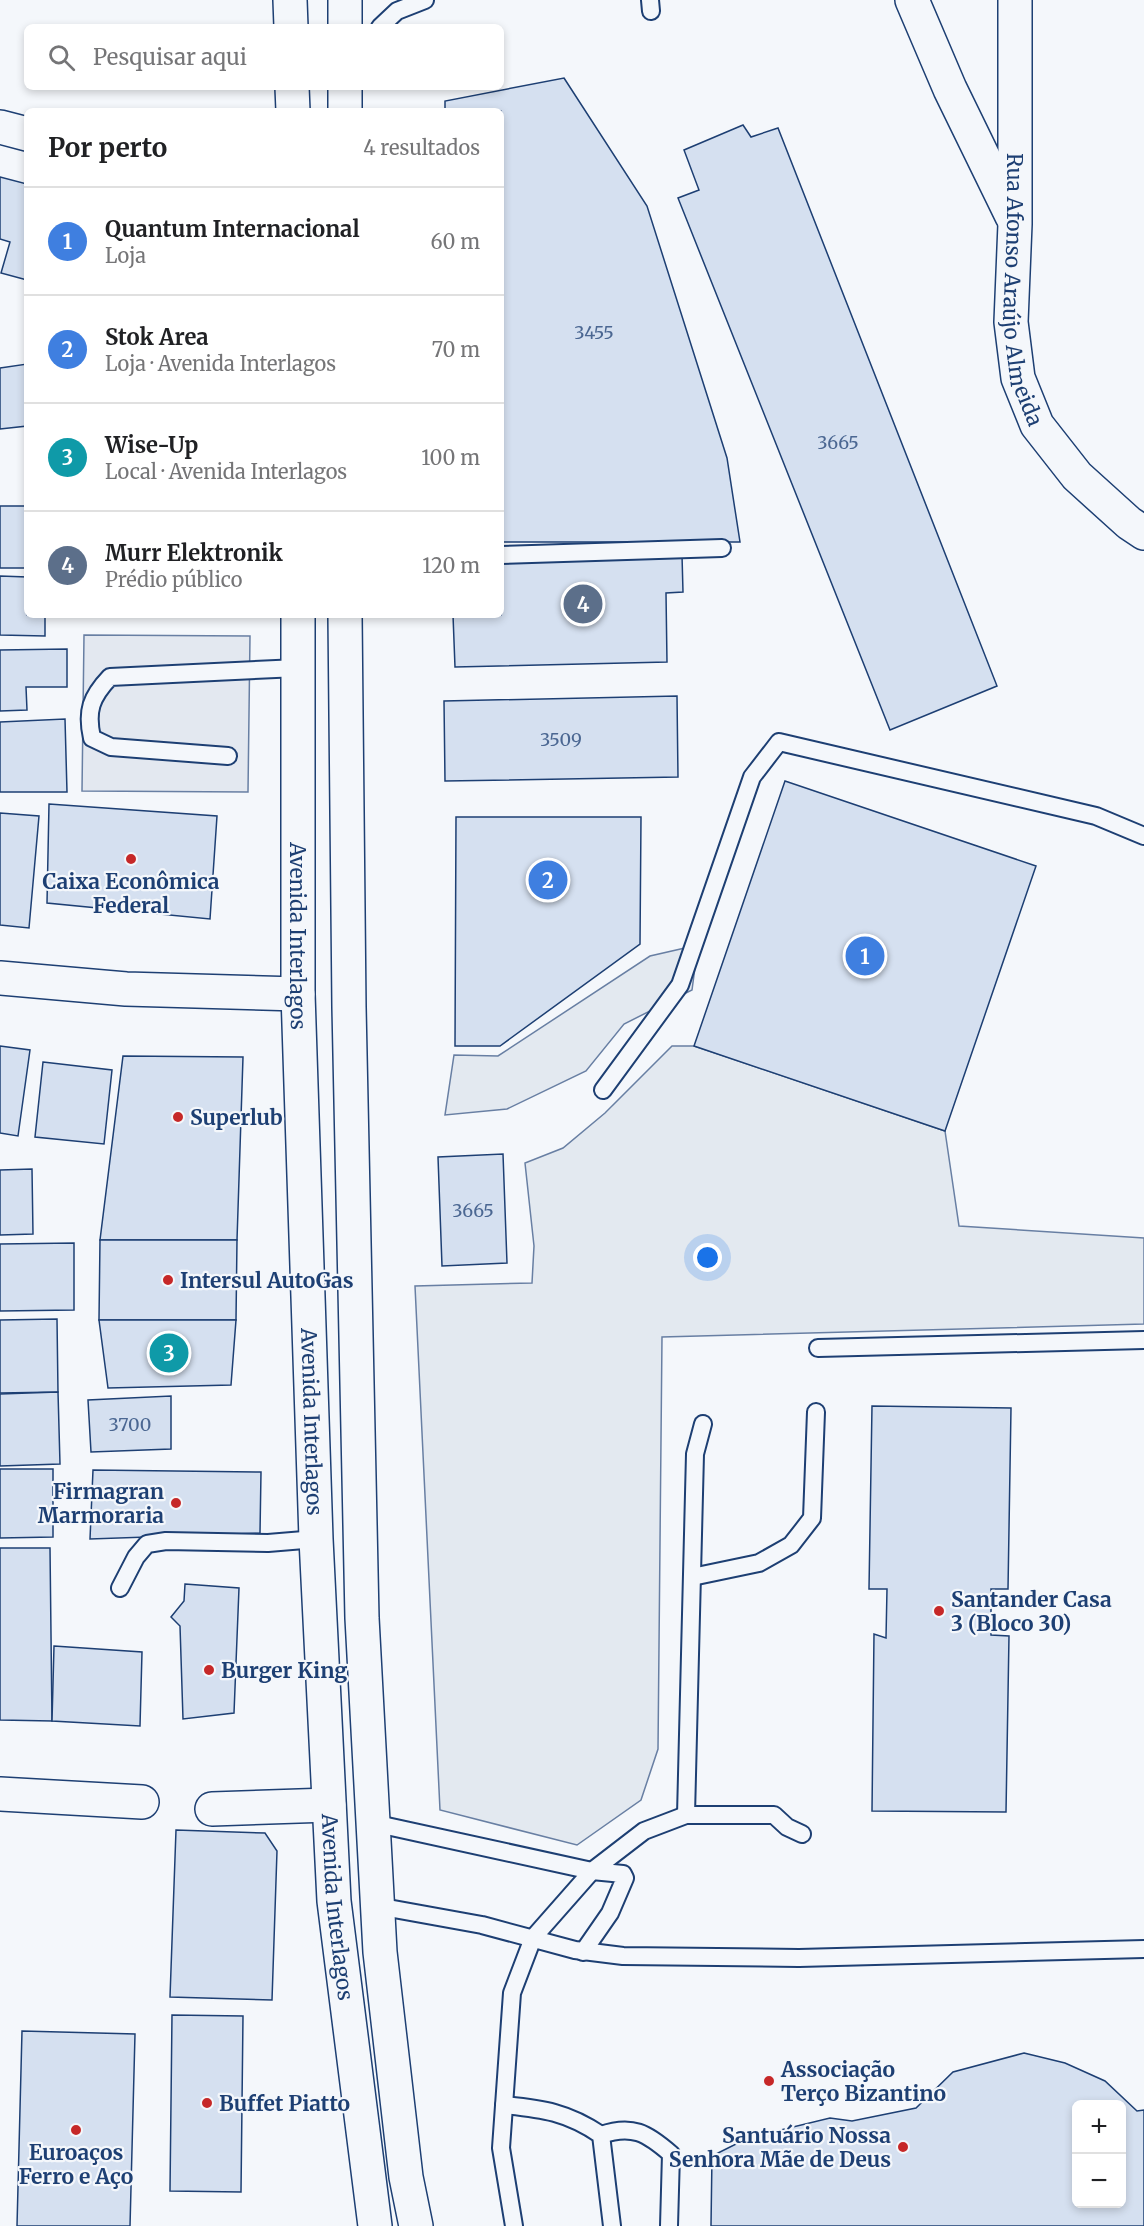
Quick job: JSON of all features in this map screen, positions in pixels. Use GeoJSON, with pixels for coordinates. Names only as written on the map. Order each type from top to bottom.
{"type":"FeatureCollection","features":[{"type":"Feature","properties":{"kind":"main road"},"geometry":{"type":"LineString","coordinates":[[290,0],[291,24]]}},
{"type":"Feature","properties":{"kind":"main road"},"geometry":{"type":"LineString","coordinates":[[345,0],[345,24]]}},
{"type":"Feature","properties":{"kind":"main road"},"geometry":{"type":"LineString","coordinates":[[912,0],[950,89],[1016,224]]}},
{"type":"Feature","properties":{"kind":"main road","name":"Rua Afonso Araújo Almeida"},"geometry":{"type":"LineString","coordinates":[[1015,0],[1016,224],[1011,322],[1018,378],[1037,425],[1077,476],[1129,523],[1144,533]]}},
{"type":"Feature","properties":{"kind":"main road"},"geometry":{"type":"LineString","coordinates":[[292,90],[293,108]]}},
{"type":"Feature","properties":{"kind":"main road"},"geometry":{"type":"LineString","coordinates":[[345,90],[345,108]]}},
{"type":"Feature","properties":{"kind":"main road"},"geometry":{"type":"LineString","coordinates":[[0,127],[24,133]]}},
{"type":"Feature","properties":{"kind":"main road","name":"Avenida Interlagos"},"geometry":{"type":"LineString","coordinates":[[298,618],[298,994],[316,1539],[334,1901],[375,2226]]}},
{"type":"Feature","properties":{"kind":"main road","name":"Avenida Interlagos"},"geometry":{"type":"LineString","coordinates":[[345,618],[349,1007],[362,1618],[377,1906],[406,2177],[416,2226]]}},
{"type":"Feature","properties":{"kind":"main road"},"geometry":{"type":"LineString","coordinates":[[0,978],[126,989],[298,994]]}},
{"type":"Feature","properties":{"kind":"main road"},"geometry":{"type":"LineString","coordinates":[[0,1794],[142,1802]]}},
{"type":"Feature","properties":{"kind":"main road"},"geometry":{"type":"LineString","coordinates":[[212,1809],[329,1805]]}},
{"type":"Feature","properties":{"kind":"lane"},"geometry":{"type":"LineString","coordinates":[[382,24],[397,5],[425,0]]}},
{"type":"Feature","properties":{"kind":"lane"},"geometry":{"type":"LineString","coordinates":[[504,555],[722,548]]}},
{"type":"Feature","properties":{"kind":"lane"},"geometry":{"type":"LineString","coordinates":[[228,756],[111,747],[92,738],[88,717],[97,690],[110,677],[298,668]]}},
{"type":"Feature","properties":{"kind":"lane"},"geometry":{"type":"LineString","coordinates":[[603,1089],[680,985],[752,777],[779,742],[1096,816],[1144,836]]}},
{"type":"Feature","properties":{"kind":"lane"},"geometry":{"type":"LineString","coordinates":[[818,1348],[1144,1340]]}},
{"type":"Feature","properties":{"kind":"lane"},"geometry":{"type":"LineString","coordinates":[[692,1577],[759,1563],[791,1545],[812,1518],[816,1412]]}},
{"type":"Feature","properties":{"kind":"lane"},"geometry":{"type":"LineString","coordinates":[[686,1815],[695,1454],[703,1424]]}},
{"type":"Feature","properties":{"kind":"lane"},"geometry":{"type":"LineString","coordinates":[[120,1588],[136,1557],[147,1544],[166,1541],[268,1543],[316,1539]]}},
{"type":"Feature","properties":{"kind":"lane"},"geometry":{"type":"LineString","coordinates":[[514,2226],[501,2148],[512,1993],[533,1938],[592,1870],[644,1831],[686,1815],[774,1815],[802,1834]]}},
{"type":"Feature","properties":{"kind":"lane"},"geometry":{"type":"LineString","coordinates":[[373,1823],[592,1870],[623,1874],[625,1878],[610,1913],[583,1952]]}},
{"type":"Feature","properties":{"kind":"lane"},"geometry":{"type":"LineString","coordinates":[[377,1906],[482,1925],[583,1952],[623,1956],[799,1958],[1144,1949]]}},
{"type":"Feature","properties":{"kind":"lane"},"geometry":{"type":"LineString","coordinates":[[504,2105],[548,2109],[576,2120],[601,2135]]}},
{"type":"Feature","properties":{"kind":"lane"},"geometry":{"type":"LineString","coordinates":[[601,2135],[619,2128],[638,2131],[671,2154],[669,2226]]}},
{"type":"Feature","properties":{"kind":"lane"},"geometry":{"type":"LineString","coordinates":[[601,2135],[612,2226]]}},
{"type":"Feature","properties":{"kind":"shaded area"},"geometry":{"type":"Polygon","coordinates":[[[84,635],[250,636],[248,792],[82,791],[84,635]]]}},
{"type":"Feature","properties":{"kind":"shaded area"},"geometry":{"type":"Polygon","coordinates":[[[698,945],[692,990],[624,1024],[586,1071],[507,1109],[445,1115],[454,1055],[498,1056],[650,956],[698,945]]]}},
{"type":"Feature","properties":{"kind":"shaded area"},"geometry":{"type":"Polygon","coordinates":[[[672,1046],[694,1046],[945,1131],[959,1226],[1144,1238],[1144,1324],[662,1337],[658,1749],[641,1800],[577,1845],[440,1810],[415,1286],[532,1283],[534,1246],[525,1163],[563,1148],[605,1113],[672,1046]]]}},
{"type":"Feature","properties":{"kind":"building"},"geometry":{"type":"Polygon","coordinates":[[[564,78],[647,206],[727,458],[740,542],[504,542],[504,108],[445,108],[445,101],[564,78]]]}},
{"type":"Feature","properties":{"kind":"building"},"geometry":{"type":"Polygon","coordinates":[[[743,125],[751,137],[778,128],[997,686],[890,730],[678,198],[699,190],[684,150],[743,125]]]}},
{"type":"Feature","properties":{"kind":"building"},"geometry":{"type":"Polygon","coordinates":[[[0,177],[24,183],[24,279],[1,273],[10,242],[0,239],[0,177]]]}},
{"type":"Feature","properties":{"kind":"building"},"geometry":{"type":"Polygon","coordinates":[[[24,364],[24,426],[0,429],[0,368],[24,364]]]}},
{"type":"Feature","properties":{"kind":"building"},"geometry":{"type":"Polygon","coordinates":[[[0,506],[24,506],[24,568],[0,568],[0,506]]]}},
{"type":"Feature","properties":{"kind":"building"},"geometry":{"type":"Polygon","coordinates":[[[682,555],[683,592],[666,593],[667,662],[455,667],[453,618],[504,618],[504,559],[682,555]]]}},
{"type":"Feature","properties":{"kind":"building"},"geometry":{"type":"Polygon","coordinates":[[[0,576],[24,577],[24,618],[45,618],[45,636],[0,635],[0,576]]]}},
{"type":"Feature","properties":{"kind":"building"},"geometry":{"type":"Polygon","coordinates":[[[67,649],[67,687],[26,687],[27,710],[0,711],[0,650],[67,649]]]}},
{"type":"Feature","properties":{"kind":"building"},"geometry":{"type":"Polygon","coordinates":[[[677,696],[678,777],[445,781],[444,701],[677,696]]]}},
{"type":"Feature","properties":{"kind":"building"},"geometry":{"type":"Polygon","coordinates":[[[65,719],[67,792],[0,792],[0,722],[65,719]]]}},
{"type":"Feature","properties":{"kind":"building"},"geometry":{"type":"Polygon","coordinates":[[[785,781],[1036,866],[945,1131],[694,1046],[785,781]]]}},
{"type":"Feature","properties":{"kind":"building","name":"Caixa Econômica Federal"},"geometry":{"type":"Polygon","coordinates":[[[49,804],[217,816],[210,919],[47,903],[49,804]]]}},
{"type":"Feature","properties":{"kind":"building"},"geometry":{"type":"Polygon","coordinates":[[[0,813],[39,816],[29,928],[0,925],[0,813]]]}},
{"type":"Feature","properties":{"kind":"building"},"geometry":{"type":"Polygon","coordinates":[[[456,817],[641,817],[640,944],[500,1046],[455,1046],[456,817]]]}},
{"type":"Feature","properties":{"kind":"building"},"geometry":{"type":"Polygon","coordinates":[[[0,1046],[30,1050],[18,1136],[0,1133],[0,1046]]]}},
{"type":"Feature","properties":{"kind":"building","name":"Superlub"},"geometry":{"type":"Polygon","coordinates":[[[123,1056],[243,1057],[237,1240],[100,1240],[123,1056]]]}},
{"type":"Feature","properties":{"kind":"building"},"geometry":{"type":"Polygon","coordinates":[[[43,1062],[112,1070],[104,1144],[35,1137],[43,1062]]]}},
{"type":"Feature","properties":{"kind":"building"},"geometry":{"type":"Polygon","coordinates":[[[503,1154],[507,1263],[442,1266],[438,1157],[503,1154]]]}},
{"type":"Feature","properties":{"kind":"building"},"geometry":{"type":"Polygon","coordinates":[[[32,1169],[33,1234],[0,1235],[0,1170],[32,1169]]]}},
{"type":"Feature","properties":{"kind":"building","name":"Intersul AutoGas"},"geometry":{"type":"Polygon","coordinates":[[[100,1240],[237,1240],[236,1320],[99,1320],[100,1240]]]}},
{"type":"Feature","properties":{"kind":"building"},"geometry":{"type":"Polygon","coordinates":[[[74,1243],[74,1310],[0,1311],[0,1244],[74,1243]]]}},
{"type":"Feature","properties":{"kind":"building"},"geometry":{"type":"Polygon","coordinates":[[[57,1319],[58,1392],[0,1393],[0,1320],[57,1319]]]}},
{"type":"Feature","properties":{"kind":"building"},"geometry":{"type":"Polygon","coordinates":[[[99,1320],[236,1320],[231,1385],[108,1388],[99,1320]]]}},
{"type":"Feature","properties":{"kind":"building"},"geometry":{"type":"Polygon","coordinates":[[[58,1392],[60,1464],[0,1466],[0,1394],[58,1392]]]}},
{"type":"Feature","properties":{"kind":"building"},"geometry":{"type":"Polygon","coordinates":[[[171,1396],[171,1449],[91,1452],[88,1400],[171,1396]]]}},
{"type":"Feature","properties":{"kind":"building","name":"Santander Casa 3 (Bloco 30)"},"geometry":{"type":"Polygon","coordinates":[[[872,1406],[1011,1408],[1008,1589],[991,1589],[991,1635],[1009,1636],[1006,1812],[872,1811],[874,1634],[886,1638],[887,1589],[869,1589],[872,1406]]]}},
{"type":"Feature","properties":{"kind":"building"},"geometry":{"type":"Polygon","coordinates":[[[0,1469],[53,1469],[53,1537],[0,1538],[0,1469]]]}},
{"type":"Feature","properties":{"kind":"building","name":"Firmagran Marmoraria"},"geometry":{"type":"Polygon","coordinates":[[[93,1470],[261,1472],[260,1533],[90,1539],[93,1470]]]}},
{"type":"Feature","properties":{"kind":"building"},"geometry":{"type":"Polygon","coordinates":[[[0,1548],[50,1548],[52,1721],[0,1720],[0,1548]]]}},
{"type":"Feature","properties":{"kind":"building","name":"Burger King"},"geometry":{"type":"Polygon","coordinates":[[[185,1584],[239,1588],[234,1713],[183,1719],[180,1626],[171,1617],[184,1601],[185,1584]]]}},
{"type":"Feature","properties":{"kind":"building"},"geometry":{"type":"Polygon","coordinates":[[[54,1646],[142,1652],[140,1726],[52,1721],[54,1646]]]}},
{"type":"Feature","properties":{"kind":"building"},"geometry":{"type":"Polygon","coordinates":[[[176,1830],[265,1833],[277,1851],[272,2000],[170,1997],[176,1830]]]}},
{"type":"Feature","properties":{"kind":"building","name":"Buffet Piatto"},"geometry":{"type":"Polygon","coordinates":[[[172,2015],[243,2016],[241,2192],[170,2191],[172,2015]]]}},
{"type":"Feature","properties":{"kind":"building","name":"Euroaços Ferro e Aço"},"geometry":{"type":"Polygon","coordinates":[[[22,2031],[135,2034],[130,2226],[17,2226],[22,2031]]]}},
{"type":"Feature","properties":{"kind":"building","name":"Santuário Nossa Senhora Mãe de Deus"},"geometry":{"type":"Polygon","coordinates":[[[1024,2053],[1065,2063],[1105,2081],[1125,2100],[1072,2100],[1072,2208],[1126,2208],[1126,2101],[1137,2111],[1144,2110],[1144,2226],[711,2226],[712,2156],[748,2138],[830,2118],[852,2121],[916,2108],[953,2072],[1024,2053]]]}},
{"type":"Feature","properties":{"kind":"place","name":"Murr Elektronik"},"geometry":{"type":"Point","coordinates":[583,604]}},
{"type":"Feature","properties":{"kind":"place","name":"Caixa Econômica Federal"},"geometry":{"type":"Point","coordinates":[131,859]}},
{"type":"Feature","properties":{"kind":"place","name":"Stok Area"},"geometry":{"type":"Point","coordinates":[548,880]}},
{"type":"Feature","properties":{"kind":"place","name":"Quantum Internacional"},"geometry":{"type":"Point","coordinates":[865,956]}},
{"type":"Feature","properties":{"kind":"place","name":"Superlub"},"geometry":{"type":"Point","coordinates":[178,1117]}},
{"type":"Feature","properties":{"kind":"place","name":"Intersul AutoGas"},"geometry":{"type":"Point","coordinates":[168,1280]}},
{"type":"Feature","properties":{"kind":"place","name":"Wise-Up"},"geometry":{"type":"Point","coordinates":[169,1353]}},
{"type":"Feature","properties":{"kind":"place","name":"Firmagran Marmoraria"},"geometry":{"type":"Point","coordinates":[176,1503]}},
{"type":"Feature","properties":{"kind":"place","name":"Santander Casa 3 (Bloco 30)"},"geometry":{"type":"Point","coordinates":[939,1611]}},
{"type":"Feature","properties":{"kind":"place","name":"Burger King"},"geometry":{"type":"Point","coordinates":[209,1670]}},
{"type":"Feature","properties":{"kind":"place","name":"Associação Terço Bizantino"},"geometry":{"type":"Point","coordinates":[769,2081]}},
{"type":"Feature","properties":{"kind":"place","name":"Buffet Piatto"},"geometry":{"type":"Point","coordinates":[207,2103]}},
{"type":"Feature","properties":{"kind":"place","name":"Euroaços Ferro e Aço"},"geometry":{"type":"Point","coordinates":[76,2130]}},
{"type":"Feature","properties":{"kind":"place","name":"Santuário Nossa Senhora Mãe de Deus"},"geometry":{"type":"Point","coordinates":[903,2147]}}]}
